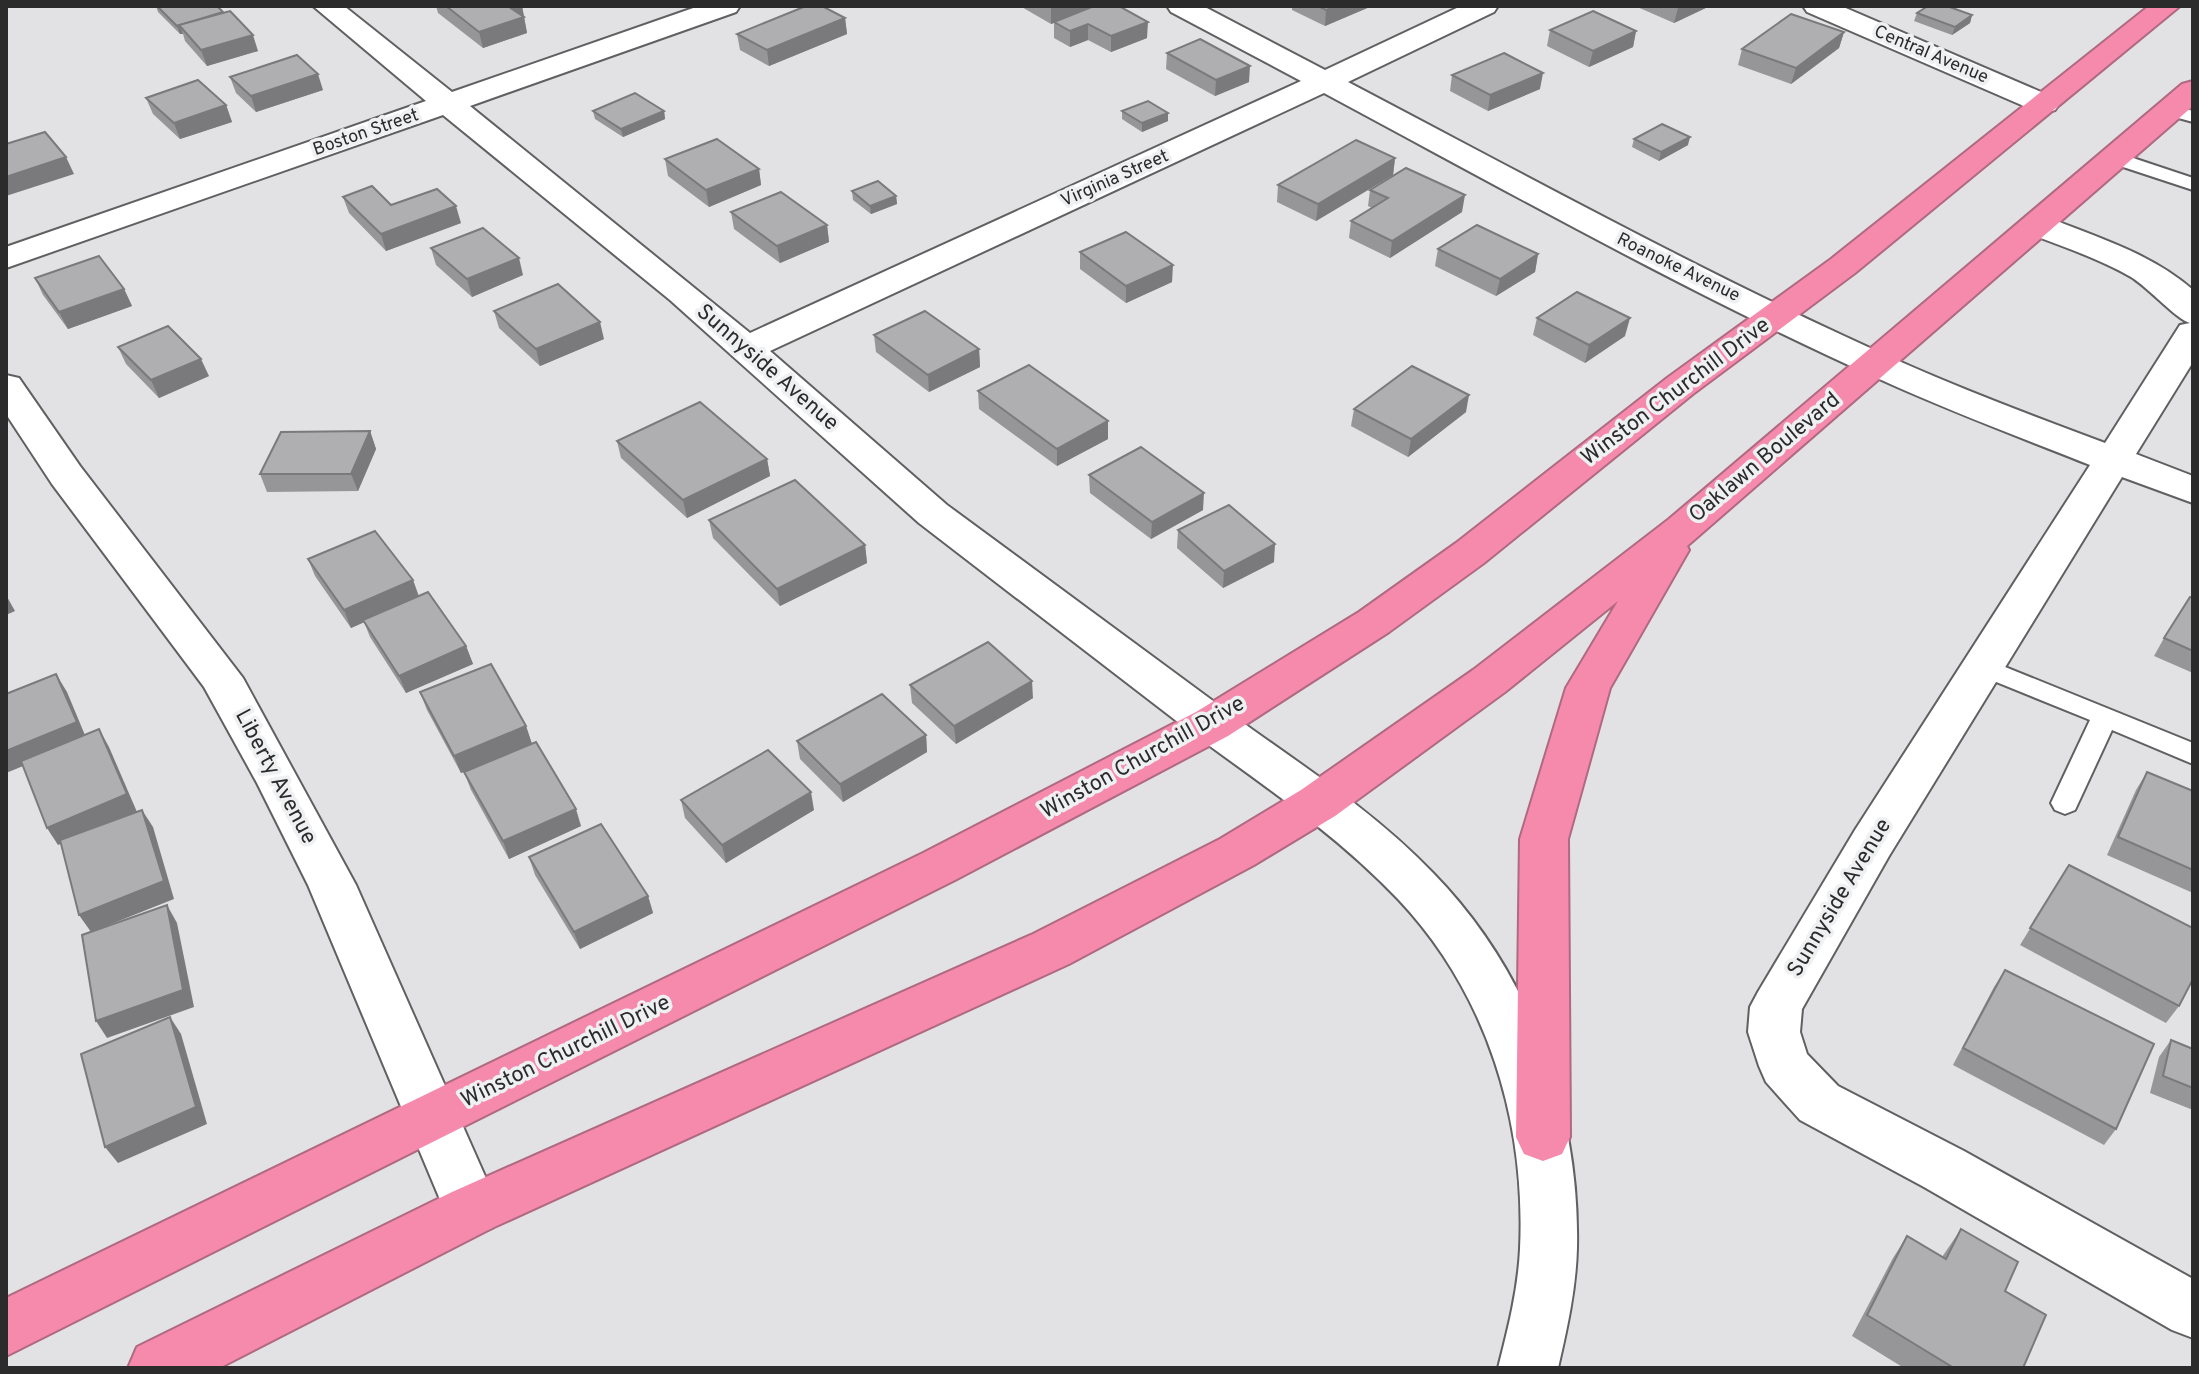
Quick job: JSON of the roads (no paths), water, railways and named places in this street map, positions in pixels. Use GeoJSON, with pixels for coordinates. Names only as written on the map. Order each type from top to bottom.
{"type":"FeatureCollection","features":[{"type":"Feature","properties":{"kind":"highway","name":"Winston Churchill Drive"},"geometry":{"type":"LineString","coordinates":[[6,1328],[940,866],[1212,724],[1374,622],[1458,562],[1680,386],[1843,266],[2166,6]]}},
{"type":"Feature","properties":{"kind":"highway","name":"Oaklawn Boulevard"},"geometry":{"type":"LineString","coordinates":[[1318,803],[1489,681],[1683,528],[2115,158],[2185,105]]}},
{"type":"Feature","properties":{"kind":"highway"},"geometry":{"type":"LineString","coordinates":[[1543,1137],[1544,839],[1588,688],[1683,528]]}},
{"type":"Feature","properties":{"kind":"highway"},"geometry":{"type":"LineString","coordinates":[[158,1368],[472,1210],[1051,949],[1237,852],[1318,803]]}},
{"type":"Feature","properties":{"kind":"street","name":"Sunnyside Avenue"},"geometry":{"type":"LineString","coordinates":[[327,6],[682,293],[933,514],[1212,724]]}},
{"type":"Feature","properties":{"kind":"street","name":"Boston Street"},"geometry":{"type":"LineString","coordinates":[[6,258],[726,6]]}},
{"type":"Feature","properties":{"kind":"street","name":"Roanoke Avenue"},"geometry":{"type":"LineString","coordinates":[[1181,6],[1327,81],[1525,190],[1775,316],[1876,363],[2193,490]]}},
{"type":"Feature","properties":{"kind":"street","name":"Virginia Street"},"geometry":{"type":"LineString","coordinates":[[745,349],[1484,6]]}},
{"type":"Feature","properties":{"kind":"street","name":"Central Avenue"},"geometry":{"type":"LineString","coordinates":[[1817,6],[2044,104]]}},
{"type":"Feature","properties":{"kind":"street"},"geometry":{"type":"LineString","coordinates":[[2037,225],[2159,279],[2181,295],[2193,313]]}},
{"type":"Feature","properties":{"kind":"street","name":"Sunnyside Avenue"},"geometry":{"type":"LineString","coordinates":[[2193,333],[1872,843],[1776,1007],[1774,1032],[1785,1066],[1819,1103],[1944,1169],[2193,1310]]}},
{"type":"Feature","properties":{"kind":"street","name":"Liberty Avenue"},"geometry":{"type":"LineString","coordinates":[[6,386],[66,475],[221,678],[332,885],[472,1210]]}},
{"type":"Feature","properties":{"kind":"street"},"geometry":{"type":"LineString","coordinates":[[1212,724],[1387,857],[1442,914],[1487,980],[1521,1056],[1543,1137],[1550,1243],[1538,1336],[1528,1368]]}},
{"type":"Feature","properties":{"kind":"lane"},"geometry":{"type":"LineString","coordinates":[[2115,158],[2193,184]]}},
{"type":"Feature","properties":{"kind":"lane"},"geometry":{"type":"LineString","coordinates":[[1983,667],[2193,754]]}},
{"type":"Feature","properties":{"kind":"lane"},"geometry":{"type":"LineString","coordinates":[[2065,803],[2105,716]]}}]}
